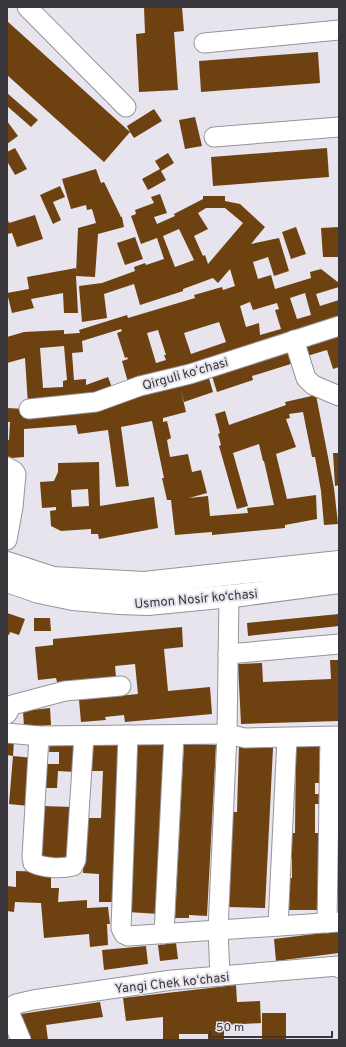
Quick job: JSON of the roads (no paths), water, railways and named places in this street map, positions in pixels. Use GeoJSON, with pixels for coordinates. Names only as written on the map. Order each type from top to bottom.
{"type":"FeatureCollection","features":[{"type":"Feature","properties":{"kind":"main road","name":"Usmon Nosir ko‘chasi"},"geometry":{"type":"LineString","coordinates":[[8,580],[53,578],[144,583],[339,562]]}},
{"type":"Feature","properties":{"kind":"main road","name":"Usmon Nosir ko‘chasi"},"geometry":{"type":"LineString","coordinates":[[8,580],[46,594],[73,599],[148,604],[229,596],[339,582]]}},
{"type":"Feature","properties":{"kind":"street"},"geometry":{"type":"LineString","coordinates":[[27,7],[126,108]]}},
{"type":"Feature","properties":{"kind":"street"},"geometry":{"type":"LineString","coordinates":[[204,43],[339,30]]}},
{"type":"Feature","properties":{"kind":"street"},"geometry":{"type":"LineString","coordinates":[[214,137],[339,127]]}},
{"type":"Feature","properties":{"kind":"street","name":"Qirguli koʻchasi"},"geometry":{"type":"LineString","coordinates":[[29,410],[96,402],[140,386],[190,374],[339,326]]}},
{"type":"Feature","properties":{"kind":"street"},"geometry":{"type":"LineString","coordinates":[[294,340],[306,378],[313,385],[339,396]]}},
{"type":"Feature","properties":{"kind":"street"},"geometry":{"type":"LineString","coordinates":[[7,467],[16,474],[13,507],[7,540]]}},
{"type":"Feature","properties":{"kind":"street"},"geometry":{"type":"LineString","coordinates":[[220,976],[218,930],[227,734],[229,596]]}},
{"type":"Feature","properties":{"kind":"street"},"geometry":{"type":"LineString","coordinates":[[228,654],[339,644]]}},
{"type":"Feature","properties":{"kind":"street"},"geometry":{"type":"LineString","coordinates":[[7,714],[12,705],[65,691],[121,686]]}},
{"type":"Feature","properties":{"kind":"street"},"geometry":{"type":"LineString","coordinates":[[7,733],[39,736],[84,736],[128,735],[227,734],[245,738],[334,737],[333,922],[164,934],[128,936],[124,934],[121,928],[128,735]]}},
{"type":"Feature","properties":{"kind":"street"},"geometry":{"type":"LineString","coordinates":[[164,934],[174,735]]}},
{"type":"Feature","properties":{"kind":"street"},"geometry":{"type":"LineString","coordinates":[[39,736],[32,857],[33,863],[38,865],[66,868],[73,866],[76,860],[84,736]]}},
{"type":"Feature","properties":{"kind":"street"},"geometry":{"type":"LineString","coordinates":[[278,926],[287,738]]}},
{"type":"Feature","properties":{"kind":"street","name":"Yangi Chek koʻchasi"},"geometry":{"type":"LineString","coordinates":[[7,1009],[16,1004],[34,1000],[172,980],[338,966],[339,968]]}},
{"type":"Feature","properties":{"kind":"street"},"geometry":{"type":"LineString","coordinates":[[7,1009],[21,1040]]}}]}
